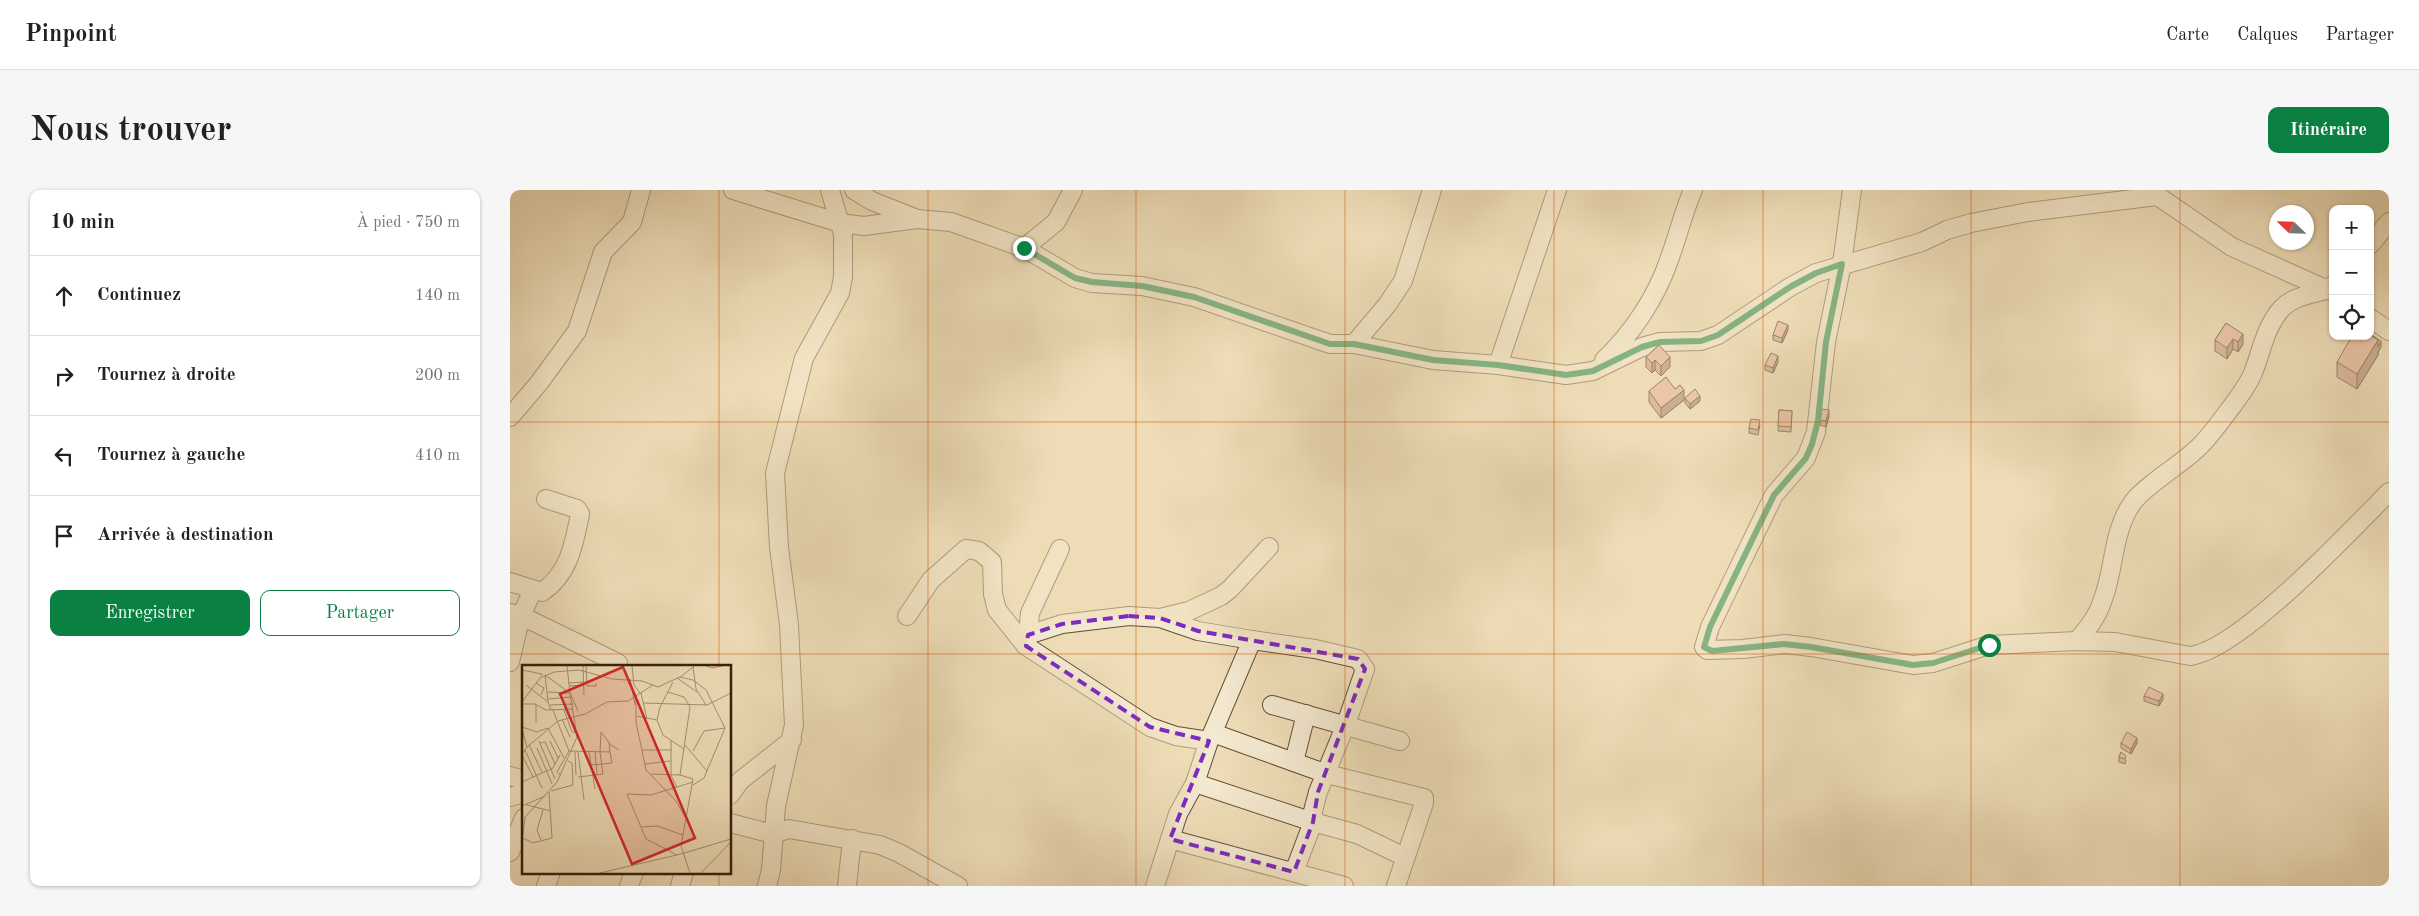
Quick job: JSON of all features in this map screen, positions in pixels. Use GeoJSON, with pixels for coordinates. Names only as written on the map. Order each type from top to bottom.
{"type":"FeatureCollection","features":[{"type":"Feature","properties":{"kind":"street"},"geometry":{"type":"LineString","coordinates":[[510,417],[539,383],[577,331],[603,252],[632,222],[641,190]]}},
{"type":"Feature","properties":{"kind":"street"},"geometry":{"type":"LineString","coordinates":[[734,190],[840,223],[864,226],[918,219],[951,222],[1024,248],[1075,278],[1092,282],[1142,286],[1194,297],[1330,344],[1354,344],[1433,360],[1498,365],[1566,375],[1593,371],[1642,347],[1660,342],[1701,341],[1718,335],[1790,287],[1816,273],[1922,242],[1947,230],[1971,223],[2028,212],[2153,193],[2232,247],[2329,288]]}},
{"type":"Feature","properties":{"kind":"street"},"geometry":{"type":"LineString","coordinates":[[767,886],[776,806],[794,725],[788,625],[778,547],[775,473],[804,358],[840,293],[844,257],[840,223],[830,190]]}},
{"type":"Feature","properties":{"kind":"street"},"geometry":{"type":"LineString","coordinates":[[854,190],[872,201],[918,219]]}},
{"type":"Feature","properties":{"kind":"street"},"geometry":{"type":"LineString","coordinates":[[1024,248],[1056,222],[1073,190]]}},
{"type":"Feature","properties":{"kind":"street"},"geometry":{"type":"LineString","coordinates":[[1354,344],[1387,305],[1403,280],[1432,190]]}},
{"type":"Feature","properties":{"kind":"street"},"geometry":{"type":"LineString","coordinates":[[1498,365],[1558,190]]}},
{"type":"Feature","properties":{"kind":"street"},"geometry":{"type":"LineString","coordinates":[[1593,371],[1614,351],[1659,286],[1669,260],[1682,215],[1693,190]]}},
{"type":"Feature","properties":{"kind":"street"},"geometry":{"type":"LineString","coordinates":[[1852,190],[1842,264],[1826,342],[1818,421],[1812,444],[1806,458],[1774,495],[1710,627],[1704,647],[1712,651],[1784,644],[1913,665],[1933,663],[1989,645],[2077,641],[2115,642],[2190,656],[2211,651],[2264,613],[2389,492]]}},
{"type":"Feature","properties":{"kind":"street"},"geometry":{"type":"LineString","coordinates":[[2374,240],[2389,222]]}},
{"type":"Feature","properties":{"kind":"street"},"geometry":{"type":"LineString","coordinates":[[2077,641],[2094,620],[2103,600],[2115,544],[2123,521],[2133,502],[2200,446],[2234,403],[2252,374],[2267,330],[2284,306],[2308,293],[2329,289]]}},
{"type":"Feature","properties":{"kind":"street"},"geometry":{"type":"LineString","coordinates":[[2374,321],[2389,331]]}},
{"type":"Feature","properties":{"kind":"street"},"geometry":{"type":"LineString","coordinates":[[510,582],[542,592],[555,584],[569,561],[580,514],[577,509],[546,499]]}},
{"type":"Feature","properties":{"kind":"street"},"geometry":{"type":"LineString","coordinates":[[1160,618],[1189,611],[1221,596],[1236,583],[1269,546]]}},
{"type":"Feature","properties":{"kind":"street"},"geometry":{"type":"LineString","coordinates":[[1027,640],[1030,613],[1060,549]]}},
{"type":"Feature","properties":{"kind":"street"},"geometry":{"type":"LineString","coordinates":[[907,616],[931,580],[966,550],[979,551],[992,562],[993,594],[997,610],[1027,640],[1150,727],[1176,736],[1211,737],[1327,774],[1424,798],[1424,803],[1396,886]]}},
{"type":"Feature","properties":{"kind":"street"},"geometry":{"type":"LineString","coordinates":[[510,662],[516,614],[533,590]]}},
{"type":"Feature","properties":{"kind":"street"},"geometry":{"type":"LineString","coordinates":[[516,614],[589,658],[618,663]]}},
{"type":"Feature","properties":{"kind":"street"},"geometry":{"type":"LineString","coordinates":[[1027,640],[1062,624],[1129,616],[1160,618],[1198,631],[1315,649],[1358,658],[1363,662],[1365,669],[1346,724],[1318,792],[1313,811],[1313,822],[1286,876]]}},
{"type":"Feature","properties":{"kind":"street"},"geometry":{"type":"LineString","coordinates":[[1155,886],[1178,814],[1195,783],[1211,737],[1252,640]]}},
{"type":"Feature","properties":{"kind":"street"},"geometry":{"type":"LineString","coordinates":[[1272,705],[1346,724],[1400,741]]}},
{"type":"Feature","properties":{"kind":"street"},"geometry":{"type":"LineString","coordinates":[[1294,762],[1306,714]]}},
{"type":"Feature","properties":{"kind":"street"},"geometry":{"type":"LineString","coordinates":[[733,786],[792,740]]}},
{"type":"Feature","properties":{"kind":"street"},"geometry":{"type":"LineString","coordinates":[[1195,783],[1313,822],[1357,834],[1405,857]]}},
{"type":"Feature","properties":{"kind":"street"},"geometry":{"type":"LineString","coordinates":[[510,797],[522,793]]}},
{"type":"Feature","properties":{"kind":"street"},"geometry":{"type":"LineString","coordinates":[[510,852],[522,823]]}},
{"type":"Feature","properties":{"kind":"street"},"geometry":{"type":"LineString","coordinates":[[731,823],[773,834],[789,829],[852,839],[893,851],[935,880],[958,886]]}},
{"type":"Feature","properties":{"kind":"street"},"geometry":{"type":"LineString","coordinates":[[847,886],[852,839]]}},
{"type":"Feature","properties":{"kind":"street"},"geometry":{"type":"LineString","coordinates":[[1170,839],[1286,876],[1344,886]]}},
{"type":"Feature","properties":{"kind":"street"},"geometry":{"type":"LineString","coordinates":[[546,886],[551,874]]}},
{"type":"Feature","properties":{"kind":"street"},"geometry":{"type":"LineString","coordinates":[[629,886],[633,874]]}},
{"type":"Feature","properties":{"kind":"highlighted area"},"geometry":{"type":"Polygon","coordinates":[[[1129,616],[1160,618],[1198,631],[1358,659],[1365,669],[1318,792],[1313,822],[1294,872],[1170,839],[1209,741],[1150,727],[1026,646],[1028,635],[1062,624],[1129,616]]]}},
{"type":"Feature","properties":{"kind":"building"},"geometry":{"type":"Polygon","coordinates":[[[1778,321],[1788,325],[1782,338],[1773,335],[1778,321]]]}},
{"type":"Feature","properties":{"kind":"building"},"geometry":{"type":"Polygon","coordinates":[[[2226,323],[2243,334],[2238,342],[2233,339],[2227,348],[2215,340],[2226,323]]]}},
{"type":"Feature","properties":{"kind":"building"},"geometry":{"type":"Polygon","coordinates":[[[2374,338],[2378,340],[2357,374],[2337,362],[2350,340],[2374,340],[2374,338]]]}},
{"type":"Feature","properties":{"kind":"building"},"geometry":{"type":"Polygon","coordinates":[[[1659,345],[1670,357],[1661,366],[1655,360],[1652,363],[1646,357],[1659,345]]]}},
{"type":"Feature","properties":{"kind":"building"},"geometry":{"type":"Polygon","coordinates":[[[1771,353],[1778,356],[1773,368],[1765,365],[1771,353]]]}},
{"type":"Feature","properties":{"kind":"building"},"geometry":{"type":"Polygon","coordinates":[[[1666,377],[1675,389],[1680,385],[1684,390],[1661,408],[1649,391],[1666,377]]]}},
{"type":"Feature","properties":{"kind":"building"},"geometry":{"type":"Polygon","coordinates":[[[1695,389],[1700,396],[1690,404],[1685,398],[1695,389]]]}},
{"type":"Feature","properties":{"kind":"building"},"geometry":{"type":"Polygon","coordinates":[[[1822,409],[1829,410],[1826,421],[1820,420],[1822,409]]]}},
{"type":"Feature","properties":{"kind":"building"},"geometry":{"type":"Polygon","coordinates":[[[1779,410],[1792,411],[1791,427],[1778,426],[1779,410]]]}},
{"type":"Feature","properties":{"kind":"building"},"geometry":{"type":"Polygon","coordinates":[[[1751,419],[1760,420],[1758,430],[1749,428],[1751,419]]]}},
{"type":"Feature","properties":{"kind":"building"},"geometry":{"type":"Polygon","coordinates":[[[2149,687],[2163,694],[2159,701],[2144,696],[2149,687]]]}},
{"type":"Feature","properties":{"kind":"building"},"geometry":{"type":"Polygon","coordinates":[[[2127,732],[2137,738],[2131,749],[2121,743],[2127,732]]]}},
{"type":"Feature","properties":{"kind":"building"},"geometry":{"type":"Polygon","coordinates":[[[2121,752],[2126,756],[2125,759],[2119,757],[2121,752]]]}},
{"type":"Feature","properties":{"kind":"route"},"geometry":{"type":"LineString","coordinates":[[1024,248],[1075,278],[1092,282],[1142,286],[1194,297],[1330,344],[1371,346],[1433,360],[1498,365],[1566,375],[1593,371],[1642,347],[1660,342],[1701,341],[1718,335],[1790,287],[1816,273],[1842,264],[1826,342],[1818,421],[1812,444],[1806,458],[1778,487],[1710,627],[1704,647],[1712,651],[1784,644],[1913,665],[1933,663],[1989,645]]}}]}
